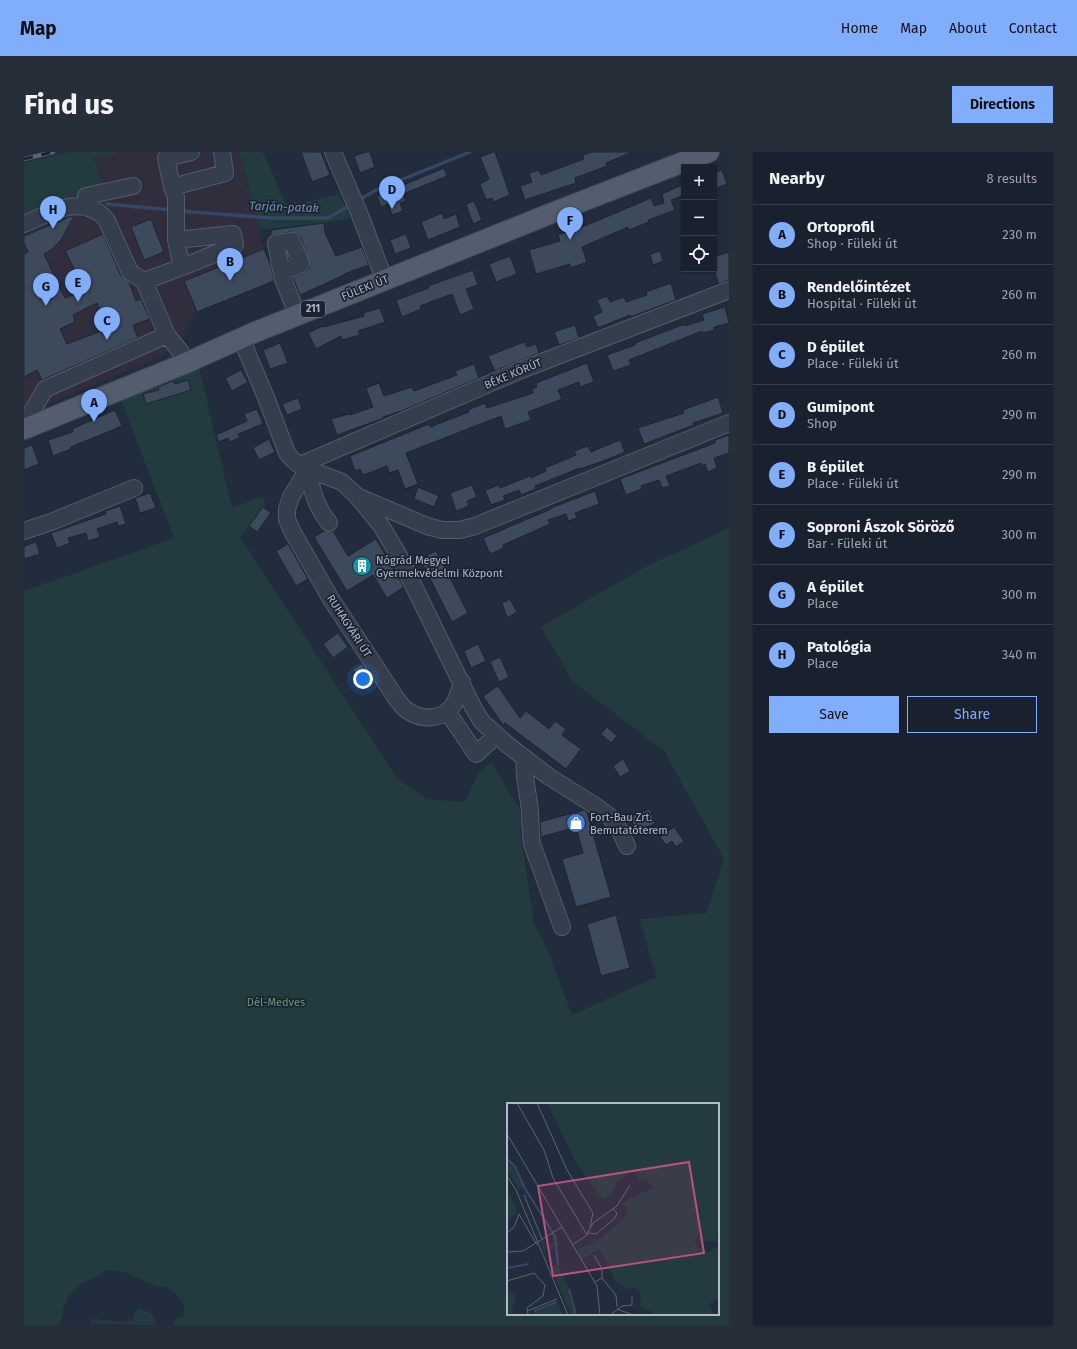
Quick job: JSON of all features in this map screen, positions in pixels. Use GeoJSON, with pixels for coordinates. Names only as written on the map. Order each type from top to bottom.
{"type":"FeatureCollection","features":[{"type":"Feature","properties":{"kind":"main road","name":"FÜLEKI ÚT"},"geometry":{"type":"LineString","coordinates":[[24,429],[186,363],[241,338],[709,152]]}},
{"type":"Feature","properties":{"kind":"street"},"geometry":{"type":"LineString","coordinates":[[182,267],[176,240],[174,192],[166,158],[191,152]]}},
{"type":"Feature","properties":{"kind":"street"},"geometry":{"type":"LineString","coordinates":[[174,192],[226,173],[222,152]]}},
{"type":"Feature","properties":{"kind":"street"},"geometry":{"type":"LineString","coordinates":[[333,152],[360,215],[385,280]]}},
{"type":"Feature","properties":{"kind":"street"},"geometry":{"type":"LineString","coordinates":[[24,213],[60,199],[79,195],[86,196],[134,186]]}},
{"type":"Feature","properties":{"kind":"street"},"geometry":{"type":"LineString","coordinates":[[86,196],[106,219],[130,272],[144,281],[167,335],[180,351],[186,363]]}},
{"type":"Feature","properties":{"kind":"street"},"geometry":{"type":"LineString","coordinates":[[24,224],[70,206],[82,206],[100,212]]}},
{"type":"Feature","properties":{"kind":"street"},"geometry":{"type":"LineString","coordinates":[[144,281],[182,267],[235,244],[233,234],[176,240]]}},
{"type":"Feature","properties":{"kind":"street"},"geometry":{"type":"LineString","coordinates":[[282,273],[298,316]]}},
{"type":"Feature","properties":{"kind":"street","name":"BÉKE KÖRÚT"},"geometry":{"type":"LineString","coordinates":[[304,467],[521,370],[729,290]]}},
{"type":"Feature","properties":{"kind":"street"},"geometry":{"type":"LineString","coordinates":[[24,425],[45,389],[167,335]]}},
{"type":"Feature","properties":{"kind":"street"},"geometry":{"type":"LineString","coordinates":[[241,338],[268,400],[287,453],[292,459],[304,467],[342,482],[356,495],[380,524],[389,538],[462,682],[473,707],[482,722],[496,736],[525,759],[610,817],[619,828],[627,846]]}},
{"type":"Feature","properties":{"kind":"street"},"geometry":{"type":"LineString","coordinates":[[356,495],[427,526],[442,530],[460,530],[475,526],[729,423]]}},
{"type":"Feature","properties":{"kind":"street"},"geometry":{"type":"LineString","coordinates":[[304,467],[315,500],[329,523]]}},
{"type":"Feature","properties":{"kind":"street","name":"RUHAGYÁRI ÚT"},"geometry":{"type":"LineString","coordinates":[[304,467],[287,509],[287,519],[300,546],[331,599],[396,698],[407,711],[420,717],[427,718],[447,711]]}},
{"type":"Feature","properties":{"kind":"street"},"geometry":{"type":"LineString","coordinates":[[24,531],[51,522],[134,488]]}},
{"type":"Feature","properties":{"kind":"street"},"geometry":{"type":"LineString","coordinates":[[462,682],[457,699],[452,707],[447,711],[476,754],[496,736]]}},
{"type":"Feature","properties":{"kind":"street"},"geometry":{"type":"LineString","coordinates":[[525,759],[524,770],[529,803],[530,834],[532,844],[562,927]]}},
{"type":"Feature","properties":{"kind":"shaded area"},"geometry":{"type":"Polygon","coordinates":[[[121,152],[239,152],[244,175],[257,217],[264,249],[276,280],[197,312],[182,339],[163,355],[143,365],[92,385],[24,415],[24,220],[94,157],[121,152]]]}},
{"type":"Feature","properties":{"kind":"green space"},"geometry":{"type":"Polygon","coordinates":[[[70,152],[121,152],[94,158],[107,204],[68,201],[24,220],[24,163],[70,152]]]}},
{"type":"Feature","properties":{"kind":"green space"},"geometry":{"type":"Polygon","coordinates":[[[239,152],[263,152],[286,204],[301,203],[339,194],[350,218],[324,223],[260,230],[239,152]]]}},
{"type":"Feature","properties":{"kind":"green space","name":"Dél-Medves"},"geometry":{"type":"Polygon","coordinates":[[[197,358],[232,508],[263,496],[266,506],[240,537],[397,778],[427,799],[465,802],[478,773],[491,762],[518,806],[522,818],[520,831],[534,923],[548,951],[572,1015],[656,977],[640,919],[706,913],[724,859],[664,751],[573,682],[541,627],[643,568],[729,528],[729,1325],[172,1325],[176,1318],[183,1316],[184,1312],[184,1304],[175,1293],[165,1287],[157,1287],[126,1273],[111,1270],[104,1271],[98,1276],[82,1283],[69,1296],[58,1325],[24,1325],[24,591],[174,538],[117,390],[197,358]]]}},
{"type":"Feature","properties":{"kind":"green space"},"geometry":{"type":"Polygon","coordinates":[[[139,1308],[153,1314],[157,1325],[91,1324],[91,1319],[117,1321],[133,1320],[134,1313],[139,1308]]]}},
{"type":"Feature","properties":{"kind":"building"},"geometry":{"type":"Polygon","coordinates":[[[301,152],[321,152],[330,175],[312,182],[301,152]]]}},
{"type":"Feature","properties":{"kind":"building"},"geometry":{"type":"Polygon","coordinates":[[[370,152],[375,167],[360,173],[354,156],[370,152]]]}},
{"type":"Feature","properties":{"kind":"building"},"geometry":{"type":"Polygon","coordinates":[[[495,152],[510,195],[493,202],[492,198],[486,200],[480,184],[489,179],[480,157],[495,152]]]}},
{"type":"Feature","properties":{"kind":"building"},"geometry":{"type":"Polygon","coordinates":[[[592,152],[632,152],[606,163],[607,166],[575,178],[576,183],[525,200],[520,186],[532,182],[529,173],[539,170],[541,175],[584,159],[583,155],[592,152]]]}},
{"type":"Feature","properties":{"kind":"building"},"geometry":{"type":"Polygon","coordinates":[[[444,168],[447,176],[403,194],[406,201],[400,203],[403,211],[392,215],[388,204],[381,207],[377,196],[444,168]]]}},
{"type":"Feature","properties":{"kind":"building"},"geometry":{"type":"Polygon","coordinates":[[[722,170],[727,184],[717,188],[717,172],[722,170]]]}},
{"type":"Feature","properties":{"kind":"building"},"geometry":{"type":"Polygon","coordinates":[[[681,185],[681,196],[671,200],[675,210],[648,220],[649,222],[629,230],[628,227],[582,247],[587,262],[571,268],[570,264],[536,274],[529,250],[560,241],[558,235],[592,223],[651,198],[654,206],[664,203],[662,194],[681,185]]]}},
{"type":"Feature","properties":{"kind":"building"},"geometry":{"type":"Polygon","coordinates":[[[474,201],[482,220],[473,224],[466,204],[474,201]]]}},
{"type":"Feature","properties":{"kind":"building"},"geometry":{"type":"Polygon","coordinates":[[[442,213],[444,219],[456,214],[460,227],[428,240],[421,222],[442,213]]]}},
{"type":"Feature","properties":{"kind":"building"},"geometry":{"type":"Polygon","coordinates":[[[74,216],[61,240],[51,250],[44,254],[65,298],[85,290],[65,251],[103,234],[121,276],[129,282],[136,301],[141,299],[150,319],[133,325],[138,338],[42,380],[37,370],[24,377],[24,254],[28,252],[24,243],[24,236],[74,216]],[[97,303],[73,315],[75,322],[60,329],[67,344],[106,329],[97,303]]]}},
{"type":"Feature","properties":{"kind":"building"},"geometry":{"type":"Polygon","coordinates":[[[151,219],[164,252],[144,260],[131,227],[151,219]]]}},
{"type":"Feature","properties":{"kind":"building"},"geometry":{"type":"Polygon","coordinates":[[[324,223],[325,233],[336,256],[362,247],[369,265],[344,274],[300,295],[293,278],[309,269],[310,265],[301,238],[298,234],[291,232],[271,235],[271,230],[324,223]]]}},
{"type":"Feature","properties":{"kind":"building"},"geometry":{"type":"Polygon","coordinates":[[[406,234],[411,248],[395,254],[390,240],[406,234]]]}},
{"type":"Feature","properties":{"kind":"building"},"geometry":{"type":"Polygon","coordinates":[[[264,249],[271,266],[274,281],[197,312],[184,281],[264,249]]]}},
{"type":"Feature","properties":{"kind":"building"},"geometry":{"type":"Polygon","coordinates":[[[660,251],[663,261],[653,265],[650,254],[660,251]]]}},
{"type":"Feature","properties":{"kind":"building"},"geometry":{"type":"Polygon","coordinates":[[[729,252],[729,280],[719,284],[715,272],[717,272],[717,256],[729,252]]]}},
{"type":"Feature","properties":{"kind":"building"},"geometry":{"type":"Polygon","coordinates":[[[510,256],[517,274],[496,282],[489,264],[510,256]]]}},
{"type":"Feature","properties":{"kind":"building"},"geometry":{"type":"Polygon","coordinates":[[[473,270],[478,285],[466,289],[474,309],[460,315],[452,294],[420,306],[421,309],[402,317],[396,300],[429,288],[428,286],[473,270]]]}},
{"type":"Feature","properties":{"kind":"building"},"geometry":{"type":"Polygon","coordinates":[[[671,283],[676,300],[630,317],[630,315],[598,328],[593,316],[602,312],[597,300],[607,296],[610,302],[624,297],[626,302],[647,295],[646,292],[671,283]]]}},
{"type":"Feature","properties":{"kind":"building"},"geometry":{"type":"Polygon","coordinates":[[[725,307],[729,323],[714,327],[714,330],[703,333],[702,331],[629,360],[631,365],[613,371],[607,355],[685,324],[685,326],[704,320],[702,314],[725,307]]]}},
{"type":"Feature","properties":{"kind":"building"},"geometry":{"type":"Polygon","coordinates":[[[380,308],[385,322],[358,331],[360,335],[342,340],[341,336],[316,349],[308,333],[323,326],[324,327],[364,316],[363,313],[380,308]]]}},
{"type":"Feature","properties":{"kind":"building"},"geometry":{"type":"Polygon","coordinates":[[[575,325],[579,338],[559,345],[554,332],[575,325]]]}},
{"type":"Feature","properties":{"kind":"building"},"geometry":{"type":"Polygon","coordinates":[[[524,342],[527,347],[536,344],[539,353],[495,371],[488,356],[524,342]]]}},
{"type":"Feature","properties":{"kind":"building"},"geometry":{"type":"Polygon","coordinates":[[[280,343],[288,363],[270,369],[263,350],[280,343]]]}},
{"type":"Feature","properties":{"kind":"building"},"geometry":{"type":"Polygon","coordinates":[[[587,363],[594,382],[580,387],[579,382],[558,390],[562,399],[528,412],[531,420],[505,429],[501,416],[406,453],[418,484],[405,489],[398,470],[389,473],[387,466],[363,475],[360,469],[355,471],[350,456],[429,424],[430,427],[469,412],[468,410],[485,403],[487,408],[533,393],[532,389],[537,387],[536,383],[587,363]]]}},
{"type":"Feature","properties":{"kind":"building"},"geometry":{"type":"Polygon","coordinates":[[[474,364],[479,378],[404,410],[337,435],[331,419],[350,415],[373,407],[366,388],[379,383],[384,396],[412,387],[414,391],[457,375],[455,371],[474,364]]]}},
{"type":"Feature","properties":{"kind":"building"},"geometry":{"type":"Polygon","coordinates":[[[241,370],[248,382],[232,391],[225,378],[241,370]]]}},
{"type":"Feature","properties":{"kind":"building"},"geometry":{"type":"Polygon","coordinates":[[[188,380],[191,390],[146,404],[143,394],[159,390],[158,387],[170,382],[174,381],[175,384],[188,380]]]}},
{"type":"Feature","properties":{"kind":"building"},"geometry":{"type":"Polygon","coordinates":[[[718,397],[723,413],[693,423],[694,425],[644,444],[638,428],[684,413],[683,410],[718,397]]]}},
{"type":"Feature","properties":{"kind":"building"},"geometry":{"type":"Polygon","coordinates":[[[298,398],[302,409],[287,415],[282,404],[298,398]]]}},
{"type":"Feature","properties":{"kind":"building"},"geometry":{"type":"Polygon","coordinates":[[[257,409],[263,424],[238,434],[240,437],[230,442],[228,438],[219,442],[216,435],[247,421],[244,414],[257,409]]]}},
{"type":"Feature","properties":{"kind":"building"},"geometry":{"type":"Polygon","coordinates":[[[115,410],[122,426],[53,456],[48,440],[73,432],[72,429],[115,410]]]}},
{"type":"Feature","properties":{"kind":"building"},"geometry":{"type":"Polygon","coordinates":[[[729,435],[729,453],[714,458],[717,468],[708,472],[705,464],[702,466],[701,463],[666,476],[670,486],[662,488],[659,480],[641,486],[642,489],[626,495],[620,479],[715,443],[715,440],[729,435]]]}},
{"type":"Feature","properties":{"kind":"building"},"geometry":{"type":"Polygon","coordinates":[[[269,439],[275,452],[259,460],[253,448],[269,439]]]}},
{"type":"Feature","properties":{"kind":"building"},"geometry":{"type":"Polygon","coordinates":[[[620,440],[625,452],[535,486],[536,489],[521,495],[519,490],[503,496],[505,500],[491,505],[485,490],[499,485],[500,488],[530,476],[531,478],[546,471],[545,468],[576,455],[574,451],[588,446],[591,452],[620,440]]]}},
{"type":"Feature","properties":{"kind":"building"},"geometry":{"type":"Polygon","coordinates":[[[32,445],[39,464],[24,470],[24,448],[32,445]]]}},
{"type":"Feature","properties":{"kind":"building"},"geometry":{"type":"Polygon","coordinates":[[[472,485],[477,497],[467,501],[469,506],[456,511],[450,493],[472,485]]]}},
{"type":"Feature","properties":{"kind":"building"},"geometry":{"type":"Polygon","coordinates":[[[418,487],[439,496],[434,507],[414,499],[418,487]]]}},
{"type":"Feature","properties":{"kind":"building"},"geometry":{"type":"Polygon","coordinates":[[[595,491],[599,504],[575,513],[577,518],[568,521],[566,514],[548,520],[550,524],[503,545],[504,548],[490,554],[483,538],[551,508],[595,491]]]}},
{"type":"Feature","properties":{"kind":"building"},"geometry":{"type":"Polygon","coordinates":[[[150,493],[156,508],[140,513],[135,498],[150,493]]]}},
{"type":"Feature","properties":{"kind":"building"},"geometry":{"type":"Polygon","coordinates":[[[120,506],[126,524],[118,526],[117,522],[97,529],[100,537],[88,541],[86,533],[68,538],[70,543],[57,548],[51,533],[106,514],[105,511],[120,506]]]}},
{"type":"Feature","properties":{"kind":"building"},"geometry":{"type":"Polygon","coordinates":[[[263,507],[271,513],[257,532],[249,526],[263,507]]]}},
{"type":"Feature","properties":{"kind":"building","name":"Nógrád Megyei Gyermekvédelmi Központ"},"geometry":{"type":"Polygon","coordinates":[[[324,531],[333,531],[348,556],[376,539],[404,587],[387,598],[373,575],[347,591],[314,537],[324,531]]]}},
{"type":"Feature","properties":{"kind":"building"},"geometry":{"type":"Polygon","coordinates":[[[36,542],[40,554],[24,559],[24,546],[36,542]]]}},
{"type":"Feature","properties":{"kind":"building"},"geometry":{"type":"Polygon","coordinates":[[[288,544],[308,579],[296,586],[276,551],[288,544]]]}},
{"type":"Feature","properties":{"kind":"building"},"geometry":{"type":"Polygon","coordinates":[[[436,551],[468,613],[452,622],[420,559],[436,551]]]}},
{"type":"Feature","properties":{"kind":"building"},"geometry":{"type":"Polygon","coordinates":[[[510,599],[517,612],[507,618],[502,603],[510,599]]]}},
{"type":"Feature","properties":{"kind":"building"},"geometry":{"type":"Polygon","coordinates":[[[338,633],[348,647],[333,658],[323,644],[338,633]]]}},
{"type":"Feature","properties":{"kind":"building"},"geometry":{"type":"Polygon","coordinates":[[[478,644],[486,661],[471,668],[464,651],[478,644]]]}},
{"type":"Feature","properties":{"kind":"building"},"geometry":{"type":"Polygon","coordinates":[[[500,657],[509,677],[499,682],[490,662],[500,657]]]}},
{"type":"Feature","properties":{"kind":"building"},"geometry":{"type":"Polygon","coordinates":[[[362,664],[371,679],[362,684],[353,669],[362,664]]]}},
{"type":"Feature","properties":{"kind":"building"},"geometry":{"type":"Polygon","coordinates":[[[498,686],[520,718],[526,711],[549,729],[555,721],[566,729],[562,735],[581,749],[566,769],[505,723],[503,725],[483,696],[498,686]]]}},
{"type":"Feature","properties":{"kind":"building"},"geometry":{"type":"Polygon","coordinates":[[[607,727],[617,736],[611,743],[601,734],[607,727]]]}},
{"type":"Feature","properties":{"kind":"building"},"geometry":{"type":"Polygon","coordinates":[[[623,759],[630,771],[620,777],[613,766],[623,759]]]}},
{"type":"Feature","properties":{"kind":"building"},"geometry":{"type":"Polygon","coordinates":[[[650,809],[655,824],[636,831],[630,816],[650,809]]]}},
{"type":"Feature","properties":{"kind":"building"},"geometry":{"type":"Polygon","coordinates":[[[584,810],[587,812],[611,897],[576,907],[562,859],[583,853],[576,827],[541,837],[540,822],[584,810]]]}},
{"type":"Feature","properties":{"kind":"building"},"geometry":{"type":"Polygon","coordinates":[[[674,827],[684,841],[676,847],[672,841],[666,845],[660,837],[674,827]]]}},
{"type":"Feature","properties":{"kind":"building"},"geometry":{"type":"Polygon","coordinates":[[[616,915],[630,968],[601,976],[587,924],[616,915]]]}},
{"type":"Feature","properties":{"kind":"waterway","name":"Tarján-patak"},"geometry":{"type":"LineString","coordinates":[[359,200],[376,190],[470,152]]}},
{"type":"Feature","properties":{"kind":"waterway","name":"Tarján-patak"},"geometry":{"type":"LineString","coordinates":[[107,204],[172,210]]}},
{"type":"Feature","properties":{"kind":"waterway","name":"Tarján-patak"},"geometry":{"type":"LineString","coordinates":[[180,211],[271,218],[328,218],[352,204]]}},
{"type":"Feature","properties":{"kind":"railway"},"geometry":{"type":"LineString","coordinates":[[24,159],[53,152]]}},
{"type":"Feature","properties":{"kind":"place","name":"Gumipont"},"geometry":{"type":"Point","coordinates":[392,209]}},
{"type":"Feature","properties":{"kind":"place","name":"Patológia"},"geometry":{"type":"Point","coordinates":[53,229]}},
{"type":"Feature","properties":{"kind":"place","name":"Soproni Ászok Söröző"},"geometry":{"type":"Point","coordinates":[570,240]}},
{"type":"Feature","properties":{"kind":"place","name":"Rendelőintézet"},"geometry":{"type":"Point","coordinates":[230,281]}},
{"type":"Feature","properties":{"kind":"place","name":"B épület"},"geometry":{"type":"Point","coordinates":[78,302]}},
{"type":"Feature","properties":{"kind":"place","name":"A épület"},"geometry":{"type":"Point","coordinates":[46,306]}},
{"type":"Feature","properties":{"kind":"place","name":"D épület"},"geometry":{"type":"Point","coordinates":[107,340]}},
{"type":"Feature","properties":{"kind":"place","name":"Ortoprofil"},"geometry":{"type":"Point","coordinates":[94,422]}},
{"type":"Feature","properties":{"kind":"place","name":"Nógrád Megyei Gyermekvédelmi Központ"},"geometry":{"type":"Point","coordinates":[362,566]}},
{"type":"Feature","properties":{"kind":"place","name":"Fort-Bau Zrt. Bemutatóterem"},"geometry":{"type":"Point","coordinates":[576,823]}}]}
